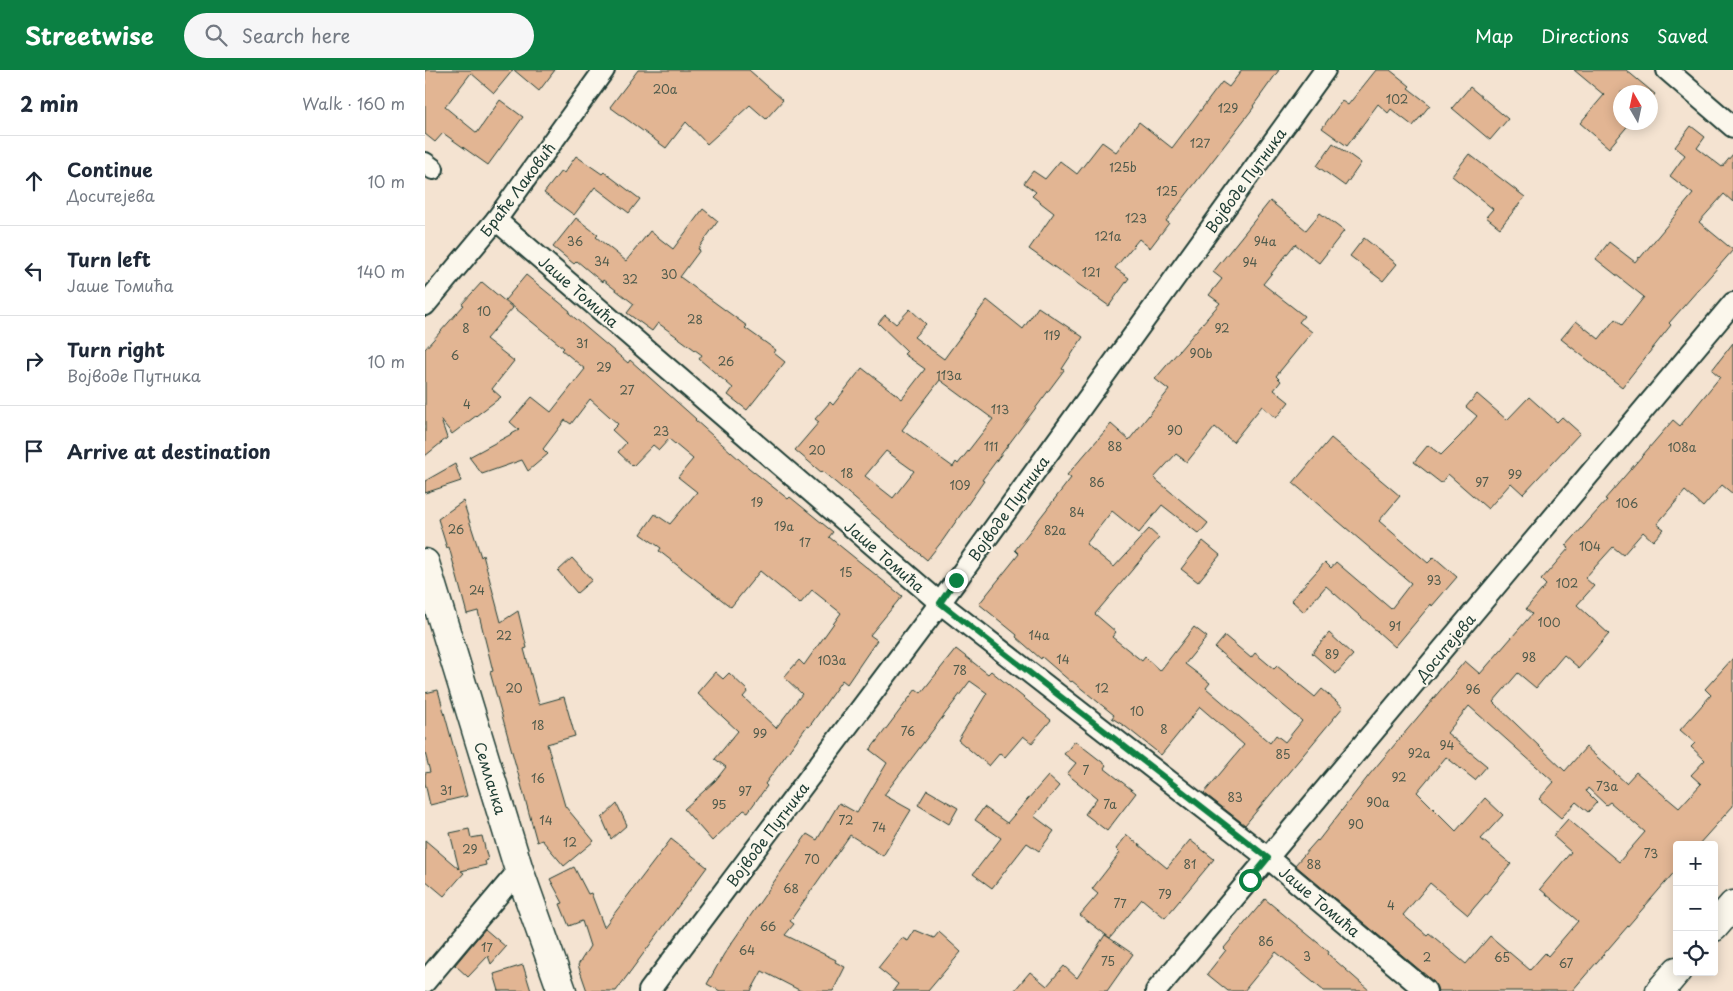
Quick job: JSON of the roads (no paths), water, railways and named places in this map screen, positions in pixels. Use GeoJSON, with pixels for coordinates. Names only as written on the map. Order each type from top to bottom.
{"type":"FeatureCollection","features":[{"type":"Feature","properties":{"kind":"main road","name":"Семлачка"},"geometry":{"type":"LineString","coordinates":[[425,564],[519,870],[562,991]]}},
{"type":"Feature","properties":{"kind":"main road"},"geometry":{"type":"LineString","coordinates":[[1718,922],[1733,905]]}},
{"type":"Feature","properties":{"kind":"main road"},"geometry":{"type":"LineString","coordinates":[[1660,991],[1673,976]]}},
{"type":"Feature","properties":{"kind":"street","name":"Браће Лаковић"},"geometry":{"type":"LineString","coordinates":[[425,305],[496,220],[604,70]]}},
{"type":"Feature","properties":{"kind":"street","name":"Војводе Путника"},"geometry":{"type":"LineString","coordinates":[[649,991],[940,603],[1325,70]]}},
{"type":"Feature","properties":{"kind":"street"},"geometry":{"type":"LineString","coordinates":[[1667,70],[1733,127]]}},
{"type":"Feature","properties":{"kind":"street","name":"Јаше Томића"},"geometry":{"type":"LineString","coordinates":[[496,220],[940,603],[1268,858],[1426,991]]}},
{"type":"Feature","properties":{"kind":"street","name":"Доситејева"},"geometry":{"type":"LineString","coordinates":[[1157,991],[1733,303]]}},
{"type":"Feature","properties":{"kind":"street"},"geometry":{"type":"LineString","coordinates":[[425,982],[519,870]]}}]}
